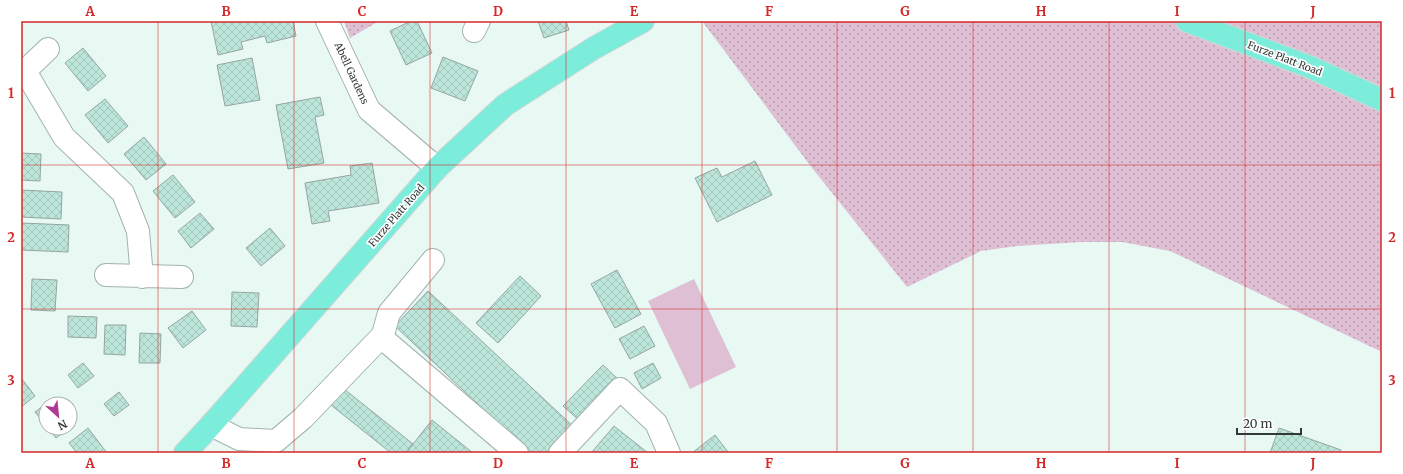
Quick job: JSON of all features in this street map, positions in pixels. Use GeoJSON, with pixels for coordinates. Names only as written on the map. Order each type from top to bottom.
{"type":"FeatureCollection","features":[{"type":"Feature","properties":{"kind":"main road","name":"Furze Platt Road"},"geometry":{"type":"LineString","coordinates":[[185,453],[437,168],[505,105],[594,48],[643,21]]}},
{"type":"Feature","properties":{"kind":"main road","name":"Furze Platt Road"},"geometry":{"type":"LineString","coordinates":[[1187,21],[1310,67],[1382,100]]}},
{"type":"Feature","properties":{"kind":"street","name":"Abell Gardens"},"geometry":{"type":"LineString","coordinates":[[327,21],[369,110],[437,168]]}},
{"type":"Feature","properties":{"kind":"street"},"geometry":{"type":"LineString","coordinates":[[48,49],[23,72],[64,137],[123,193],[138,231],[142,277]]}},
{"type":"Feature","properties":{"kind":"street"},"geometry":{"type":"LineString","coordinates":[[211,425],[239,439],[276,441],[303,418],[381,337],[382,338],[389,313],[433,260]]}},
{"type":"Feature","properties":{"kind":"street"},"geometry":{"type":"LineString","coordinates":[[106,275],[142,277],[182,276]]}},
{"type":"Feature","properties":{"kind":"street"},"geometry":{"type":"LineString","coordinates":[[382,338],[517,453]]}},
{"type":"Feature","properties":{"kind":"street"},"geometry":{"type":"LineString","coordinates":[[560,453],[620,389],[656,423],[669,453]]}},
{"type":"Feature","properties":{"kind":"shaded area"},"geometry":{"type":"Polygon","coordinates":[[[344,21],[379,21],[350,38],[344,21]]]}},
{"type":"Feature","properties":{"kind":"shaded area"},"geometry":{"type":"Polygon","coordinates":[[[702,21],[1382,21],[1382,352],[1170,251],[1122,242],[1081,242],[1017,246],[981,251],[907,287],[809,164],[702,21]]]}},
{"type":"Feature","properties":{"kind":"shaded area"},"geometry":{"type":"Polygon","coordinates":[[[694,279],[736,367],[690,389],[648,301],[694,279]]]}},
{"type":"Feature","properties":{"kind":"building"},"geometry":{"type":"Polygon","coordinates":[[[211,21],[293,21],[296,36],[267,43],[265,36],[241,42],[243,49],[218,55],[211,21]]]}},
{"type":"Feature","properties":{"kind":"building"},"geometry":{"type":"Polygon","coordinates":[[[411,21],[417,21],[432,53],[406,65],[390,31],[411,21]]]}},
{"type":"Feature","properties":{"kind":"building"},"geometry":{"type":"Polygon","coordinates":[[[538,21],[566,21],[569,30],[544,38],[538,21]]]}},
{"type":"Feature","properties":{"kind":"building"},"geometry":{"type":"Polygon","coordinates":[[[83,48],[106,76],[88,91],[65,63],[83,48]]]}},
{"type":"Feature","properties":{"kind":"building"},"geometry":{"type":"Polygon","coordinates":[[[443,57],[478,71],[465,101],[431,88],[443,57]]]}},
{"type":"Feature","properties":{"kind":"building"},"geometry":{"type":"Polygon","coordinates":[[[252,58],[260,100],[225,106],[217,65],[252,58]]]}},
{"type":"Feature","properties":{"kind":"building"},"geometry":{"type":"Polygon","coordinates":[[[320,97],[324,115],[315,117],[324,163],[288,169],[276,105],[320,97]]]}},
{"type":"Feature","properties":{"kind":"building"},"geometry":{"type":"Polygon","coordinates":[[[105,99],[128,126],[108,143],[85,115],[105,99]]]}},
{"type":"Feature","properties":{"kind":"building"},"geometry":{"type":"Polygon","coordinates":[[[144,137],[166,164],[146,180],[124,154],[144,137]]]}},
{"type":"Feature","properties":{"kind":"building"},"geometry":{"type":"Polygon","coordinates":[[[21,153],[41,154],[40,181],[21,180],[21,153]]]}},
{"type":"Feature","properties":{"kind":"building"},"geometry":{"type":"Polygon","coordinates":[[[755,161],[772,195],[717,222],[695,178],[717,168],[722,177],[755,161]]]}},
{"type":"Feature","properties":{"kind":"building"},"geometry":{"type":"Polygon","coordinates":[[[372,163],[379,203],[328,211],[330,221],[312,224],[305,183],[351,175],[350,166],[372,163]]]}},
{"type":"Feature","properties":{"kind":"building"},"geometry":{"type":"Polygon","coordinates":[[[173,175],[195,202],[175,218],[153,191],[173,175]]]}},
{"type":"Feature","properties":{"kind":"building"},"geometry":{"type":"Polygon","coordinates":[[[21,190],[62,192],[61,219],[21,217],[21,190]]]}},
{"type":"Feature","properties":{"kind":"building"},"geometry":{"type":"Polygon","coordinates":[[[200,213],[214,229],[191,248],[178,231],[200,213]]]}},
{"type":"Feature","properties":{"kind":"building"},"geometry":{"type":"Polygon","coordinates":[[[21,223],[69,225],[68,252],[21,250],[21,223]]]}},
{"type":"Feature","properties":{"kind":"building"},"geometry":{"type":"Polygon","coordinates":[[[270,228],[285,246],[261,266],[246,248],[270,228]]]}},
{"type":"Feature","properties":{"kind":"building"},"geometry":{"type":"Polygon","coordinates":[[[617,270],[641,314],[615,328],[591,284],[617,270]]]}},
{"type":"Feature","properties":{"kind":"building"},"geometry":{"type":"Polygon","coordinates":[[[520,276],[541,296],[498,343],[476,323],[520,276]]]}},
{"type":"Feature","properties":{"kind":"building"},"geometry":{"type":"Polygon","coordinates":[[[32,279],[57,280],[55,311],[31,310],[32,279]]]}},
{"type":"Feature","properties":{"kind":"building"},"geometry":{"type":"Polygon","coordinates":[[[428,291],[575,428],[551,453],[530,453],[395,326],[428,291]]]}},
{"type":"Feature","properties":{"kind":"building"},"geometry":{"type":"Polygon","coordinates":[[[232,292],[259,293],[257,327],[231,326],[232,292]]]}},
{"type":"Feature","properties":{"kind":"building"},"geometry":{"type":"Polygon","coordinates":[[[192,311],[206,330],[183,348],[168,328],[192,311]]]}},
{"type":"Feature","properties":{"kind":"building"},"geometry":{"type":"Polygon","coordinates":[[[68,316],[97,317],[96,338],[68,337],[68,316]]]}},
{"type":"Feature","properties":{"kind":"building"},"geometry":{"type":"Polygon","coordinates":[[[105,325],[126,325],[125,355],[104,354],[105,325]]]}},
{"type":"Feature","properties":{"kind":"building"},"geometry":{"type":"Polygon","coordinates":[[[644,326],[655,346],[630,359],[619,339],[644,326]]]}},
{"type":"Feature","properties":{"kind":"building"},"geometry":{"type":"Polygon","coordinates":[[[140,333],[161,334],[160,363],[139,363],[140,333]]]}},
{"type":"Feature","properties":{"kind":"building"},"geometry":{"type":"Polygon","coordinates":[[[83,363],[94,376],[78,388],[68,375],[83,363]]]}},
{"type":"Feature","properties":{"kind":"building"},"geometry":{"type":"Polygon","coordinates":[[[653,363],[661,378],[642,389],[634,373],[653,363]]]}},
{"type":"Feature","properties":{"kind":"building"},"geometry":{"type":"Polygon","coordinates":[[[603,365],[619,380],[580,421],[563,406],[603,365]]]}},
{"type":"Feature","properties":{"kind":"building"},"geometry":{"type":"Polygon","coordinates":[[[22,379],[35,396],[21,407],[21,380],[22,379]]]}},
{"type":"Feature","properties":{"kind":"building"},"geometry":{"type":"Polygon","coordinates":[[[344,389],[413,444],[406,453],[391,453],[331,405],[344,389]]]}},
{"type":"Feature","properties":{"kind":"building"},"geometry":{"type":"Polygon","coordinates":[[[119,392],[129,405],[114,416],[104,404],[119,392]]]}},
{"type":"Feature","properties":{"kind":"building"},"geometry":{"type":"Polygon","coordinates":[[[432,420],[473,453],[406,453],[432,420]]]}},
{"type":"Feature","properties":{"kind":"building"},"geometry":{"type":"Polygon","coordinates":[[[614,426],[648,453],[591,453],[614,426]]]}},
{"type":"Feature","properties":{"kind":"building"},"geometry":{"type":"Polygon","coordinates":[[[88,428],[107,453],[77,453],[69,443],[88,428]]]}},
{"type":"Feature","properties":{"kind":"building"},"geometry":{"type":"Polygon","coordinates":[[[1279,428],[1341,450],[1340,453],[1270,453],[1279,428]]]}},
{"type":"Feature","properties":{"kind":"building"},"geometry":{"type":"Polygon","coordinates":[[[715,435],[728,453],[692,453],[715,435]]]}}]}
